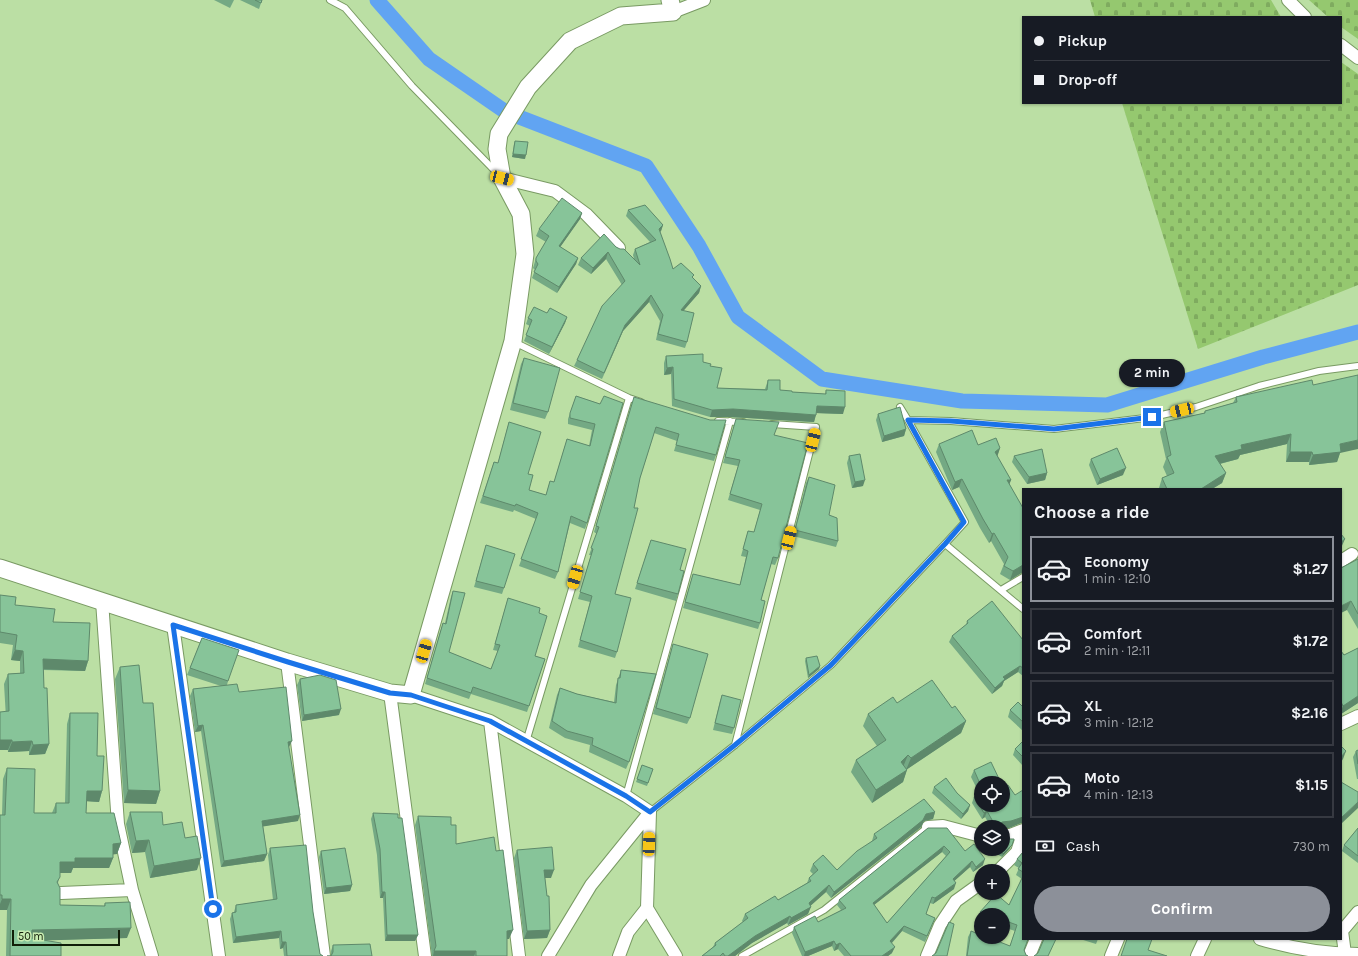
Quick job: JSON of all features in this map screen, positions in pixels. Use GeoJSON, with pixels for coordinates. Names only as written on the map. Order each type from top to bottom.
{"type":"FeatureCollection","features":[{"type":"Feature","properties":{"kind":"street"},"geometry":{"type":"LineString","coordinates":[[411,695],[513,341],[525,254],[521,214],[502,178],[497,149],[499,134],[528,86],[570,41],[621,16],[704,0]]}},
{"type":"Feature","properties":{"kind":"street"},"geometry":{"type":"LineString","coordinates":[[1288,0],[1304,16]]}},
{"type":"Feature","properties":{"kind":"street"},"geometry":{"type":"LineString","coordinates":[[1342,46],[1358,58]]}},
{"type":"Feature","properties":{"kind":"street"},"geometry":{"type":"LineString","coordinates":[[502,178],[555,191],[586,214],[619,248]]}},
{"type":"Feature","properties":{"kind":"street"},"geometry":{"type":"LineString","coordinates":[[1342,561],[1352,554]]}},
{"type":"Feature","properties":{"kind":"street"},"geometry":{"type":"LineString","coordinates":[[0,568],[288,662],[390,693],[411,695],[490,721],[626,796],[650,812]]}},
{"type":"Feature","properties":{"kind":"street"},"geometry":{"type":"LineString","coordinates":[[102,601],[118,824],[132,890],[152,956]]}},
{"type":"Feature","properties":{"kind":"street"},"geometry":{"type":"LineString","coordinates":[[173,625],[219,956]]}},
{"type":"Feature","properties":{"kind":"street"},"geometry":{"type":"LineString","coordinates":[[288,662],[324,956]]}},
{"type":"Feature","properties":{"kind":"street"},"geometry":{"type":"LineString","coordinates":[[390,693],[425,956]]}},
{"type":"Feature","properties":{"kind":"street"},"geometry":{"type":"LineString","coordinates":[[1342,724],[1358,716]]}},
{"type":"Feature","properties":{"kind":"street"},"geometry":{"type":"LineString","coordinates":[[490,721],[519,956]]}},
{"type":"Feature","properties":{"kind":"street"},"geometry":{"type":"LineString","coordinates":[[650,812],[647,908],[676,956]]}},
{"type":"Feature","properties":{"kind":"street"},"geometry":{"type":"LineString","coordinates":[[548,956],[591,885],[650,812]]}},
{"type":"Feature","properties":{"kind":"street"},"geometry":{"type":"LineString","coordinates":[[928,827],[943,826],[974,834]]}},
{"type":"Feature","properties":{"kind":"street"},"geometry":{"type":"LineString","coordinates":[[1010,835],[1022,830]]}},
{"type":"Feature","properties":{"kind":"street"},"geometry":{"type":"LineString","coordinates":[[1005,864],[1017,852],[1022,837]]}},
{"type":"Feature","properties":{"kind":"street"},"geometry":{"type":"LineString","coordinates":[[927,956],[940,925],[956,901],[974,888]]}},
{"type":"Feature","properties":{"kind":"street"},"geometry":{"type":"LineString","coordinates":[[61,893],[132,890]]}},
{"type":"Feature","properties":{"kind":"street"},"geometry":{"type":"LineString","coordinates":[[619,956],[628,932],[647,908]]}},
{"type":"Feature","properties":{"kind":"street"},"geometry":{"type":"LineString","coordinates":[[1345,954],[1342,931],[1358,912]]}},
{"type":"Feature","properties":{"kind":"street"},"geometry":{"type":"LineString","coordinates":[[1029,956],[1036,940]]}},
{"type":"Feature","properties":{"kind":"street"},"geometry":{"type":"LineString","coordinates":[[1111,956],[1118,940]]}},
{"type":"Feature","properties":{"kind":"street"},"geometry":{"type":"LineString","coordinates":[[1197,956],[1205,940]]}},
{"type":"Feature","properties":{"kind":"street"},"geometry":{"type":"LineString","coordinates":[[1264,940],[1282,945],[1345,954],[1358,954]]}},
{"type":"Feature","properties":{"kind":"lane"},"geometry":{"type":"LineString","coordinates":[[330,0],[345,8],[412,86],[502,178]]}},
{"type":"Feature","properties":{"kind":"lane"},"geometry":{"type":"LineString","coordinates":[[513,341],[629,398],[651,404]]}},
{"type":"Feature","properties":{"kind":"lane"},"geometry":{"type":"LineString","coordinates":[[908,420],[951,421],[1054,429],[1152,417],[1196,407],[1259,386],[1319,371],[1358,366]]}},
{"type":"Feature","properties":{"kind":"lane"},"geometry":{"type":"LineString","coordinates":[[526,742],[629,398]]}},
{"type":"Feature","properties":{"kind":"lane"},"geometry":{"type":"LineString","coordinates":[[650,812],[735,745],[831,665],[964,522],[900,407]]}},
{"type":"Feature","properties":{"kind":"lane"},"geometry":{"type":"LineString","coordinates":[[626,796],[730,421]]}},
{"type":"Feature","properties":{"kind":"lane"},"geometry":{"type":"LineString","coordinates":[[709,422],[753,422]]}},
{"type":"Feature","properties":{"kind":"lane"},"geometry":{"type":"LineString","coordinates":[[735,745],[816,427],[769,423]]}},
{"type":"Feature","properties":{"kind":"lane"},"geometry":{"type":"LineString","coordinates":[[945,544],[1022,608]]}},
{"type":"Feature","properties":{"kind":"lane"},"geometry":{"type":"LineString","coordinates":[[1001,590],[1022,578]]}},
{"type":"Feature","properties":{"kind":"lane"},"geometry":{"type":"LineString","coordinates":[[742,956],[824,910],[928,827]]}},
{"type":"Feature","properties":{"kind":"green space"},"geometry":{"type":"Polygon","coordinates":[[[1090,0],[1271,0],[1280,16],[1095,16],[1090,0]]]}},
{"type":"Feature","properties":{"kind":"green space"},"geometry":{"type":"Polygon","coordinates":[[[1309,0],[1358,0],[1358,39],[1342,28],[1342,16],[1327,16],[1309,0]]]}},
{"type":"Feature","properties":{"kind":"green space"},"geometry":{"type":"Polygon","coordinates":[[[1342,63],[1358,74],[1358,285],[1198,349],[1122,104],[1342,104],[1342,63]]]}},
{"type":"Feature","properties":{"kind":"building"},"geometry":{"type":"Polygon","coordinates":[[[255,0],[262,0],[261,3],[255,0]]]}},
{"type":"Feature","properties":{"kind":"building"},"geometry":{"type":"Polygon","coordinates":[[[515,141],[528,142],[526,155],[513,154],[515,141]]]}},
{"type":"Feature","properties":{"kind":"building"},"geometry":{"type":"Polygon","coordinates":[[[562,198],[582,213],[559,246],[578,258],[559,287],[534,272],[538,264],[536,258],[549,236],[539,229],[562,198]]]}},
{"type":"Feature","properties":{"kind":"building"},"geometry":{"type":"Polygon","coordinates":[[[645,205],[663,225],[659,229],[673,269],[681,263],[694,275],[692,277],[701,286],[681,310],[694,313],[687,342],[658,334],[663,315],[651,295],[625,325],[604,373],[577,360],[602,306],[625,281],[608,252],[593,268],[581,258],[604,234],[616,247],[624,249],[640,265],[635,249],[656,240],[628,210],[645,205]]]}},
{"type":"Feature","properties":{"kind":"building"},"geometry":{"type":"Polygon","coordinates":[[[534,307],[547,313],[550,308],[567,317],[552,347],[526,335],[532,320],[528,318],[534,307]]]}},
{"type":"Feature","properties":{"kind":"building"},"geometry":{"type":"Polygon","coordinates":[[[703,354],[703,362],[711,364],[710,366],[722,368],[717,388],[767,390],[768,380],[780,380],[780,390],[826,394],[826,390],[845,391],[845,407],[817,406],[816,415],[733,409],[712,410],[674,399],[673,367],[667,368],[666,356],[703,354]]]}},
{"type":"Feature","properties":{"kind":"building"},"geometry":{"type":"Polygon","coordinates":[[[524,358],[560,368],[548,412],[513,403],[524,358]]]}},
{"type":"Feature","properties":{"kind":"building"},"geometry":{"type":"Polygon","coordinates":[[[1358,375],[1358,440],[1340,444],[1341,452],[1313,455],[1312,452],[1290,452],[1291,434],[1241,445],[1242,449],[1215,456],[1226,473],[1203,488],[1167,488],[1162,478],[1174,473],[1167,457],[1171,455],[1164,422],[1205,413],[1205,411],[1237,402],[1236,397],[1312,380],[1313,385],[1358,375]]]}},
{"type":"Feature","properties":{"kind":"building"},"geometry":{"type":"Polygon","coordinates":[[[576,396],[600,404],[604,396],[623,403],[587,523],[571,516],[558,572],[521,559],[538,513],[516,504],[515,506],[483,496],[494,462],[498,463],[509,422],[541,432],[528,474],[533,475],[529,490],[546,495],[550,481],[554,482],[567,439],[590,446],[595,424],[570,418],[570,413],[576,396]]]}},
{"type":"Feature","properties":{"kind":"building"},"geometry":{"type":"Polygon","coordinates":[[[634,397],[710,420],[726,420],[716,455],[676,445],[679,434],[656,427],[640,478],[634,508],[638,508],[615,594],[631,598],[617,652],[580,640],[592,596],[580,592],[593,549],[591,548],[599,527],[596,526],[634,397]]]}},
{"type":"Feature","properties":{"kind":"building"},"geometry":{"type":"Polygon","coordinates":[[[900,407],[906,429],[884,436],[878,414],[900,407]]]}},
{"type":"Feature","properties":{"kind":"building"},"geometry":{"type":"Polygon","coordinates":[[[736,419],[779,422],[774,435],[808,443],[778,558],[773,557],[761,600],[765,601],[760,623],[685,602],[693,574],[740,585],[748,551],[743,549],[748,531],[754,532],[762,504],[730,494],[740,460],[725,457],[736,419]]]}},
{"type":"Feature","properties":{"kind":"building"},"geometry":{"type":"Polygon","coordinates":[[[972,430],[978,445],[996,438],[1000,448],[995,452],[1011,480],[1007,480],[1022,506],[1022,566],[1013,571],[1004,566],[1008,557],[994,533],[992,534],[983,519],[962,479],[955,482],[939,444],[972,430]]]}},
{"type":"Feature","properties":{"kind":"building"},"geometry":{"type":"Polygon","coordinates":[[[1117,448],[1126,468],[1100,479],[1091,459],[1117,448]]]}},
{"type":"Feature","properties":{"kind":"building"},"geometry":{"type":"Polygon","coordinates":[[[1042,449],[1047,473],[1029,477],[1014,456],[1042,449]]]}},
{"type":"Feature","properties":{"kind":"building"},"geometry":{"type":"Polygon","coordinates":[[[860,454],[865,480],[855,482],[849,456],[860,454]]]}},
{"type":"Feature","properties":{"kind":"building"},"geometry":{"type":"Polygon","coordinates":[[[809,477],[835,485],[829,515],[837,518],[838,541],[795,530],[809,477]]]}},
{"type":"Feature","properties":{"kind":"building"},"geometry":{"type":"Polygon","coordinates":[[[651,540],[686,549],[680,570],[684,571],[678,594],[637,583],[651,540]]]}},
{"type":"Feature","properties":{"kind":"building"},"geometry":{"type":"Polygon","coordinates":[[[486,545],[515,554],[504,588],[476,581],[486,545]]]}},
{"type":"Feature","properties":{"kind":"building"},"geometry":{"type":"Polygon","coordinates":[[[1358,559],[1358,614],[1351,601],[1342,606],[1342,567],[1358,559]]]}},
{"type":"Feature","properties":{"kind":"building"},"geometry":{"type":"Polygon","coordinates":[[[453,591],[465,593],[449,652],[491,669],[500,645],[495,644],[508,598],[540,608],[539,613],[547,616],[535,656],[545,659],[529,706],[473,687],[471,693],[427,678],[443,623],[446,624],[453,591]]]}},
{"type":"Feature","properties":{"kind":"building"},"geometry":{"type":"Polygon","coordinates":[[[0,595],[16,597],[15,605],[55,609],[53,622],[90,623],[88,661],[43,659],[44,688],[47,688],[49,744],[33,745],[32,741],[12,742],[12,740],[0,740],[0,712],[9,711],[8,674],[24,673],[23,651],[15,650],[17,635],[0,632],[0,595]]]}},
{"type":"Feature","properties":{"kind":"building"},"geometry":{"type":"Polygon","coordinates":[[[992,601],[1022,639],[1022,667],[1020,666],[1003,677],[1005,679],[995,688],[952,636],[968,623],[967,621],[992,601]]]}},
{"type":"Feature","properties":{"kind":"building"},"geometry":{"type":"Polygon","coordinates":[[[202,638],[239,650],[228,681],[190,668],[202,638]]]}},
{"type":"Feature","properties":{"kind":"building"},"geometry":{"type":"Polygon","coordinates":[[[673,644],[708,654],[690,718],[656,708],[673,644]]]}},
{"type":"Feature","properties":{"kind":"building"},"geometry":{"type":"Polygon","coordinates":[[[1358,648],[1358,696],[1343,706],[1342,652],[1344,655],[1358,648]]]}},
{"type":"Feature","properties":{"kind":"building"},"geometry":{"type":"Polygon","coordinates":[[[817,656],[820,666],[809,675],[806,658],[817,656]]]}},
{"type":"Feature","properties":{"kind":"building"},"geometry":{"type":"Polygon","coordinates":[[[139,665],[143,703],[153,703],[160,791],[128,790],[120,667],[139,665]]]}},
{"type":"Feature","properties":{"kind":"building"},"geometry":{"type":"Polygon","coordinates":[[[621,670],[656,674],[629,762],[592,745],[593,738],[567,731],[552,721],[560,688],[577,694],[616,703],[618,678],[620,678],[621,670]]]}},
{"type":"Feature","properties":{"kind":"building"},"geometry":{"type":"Polygon","coordinates":[[[320,675],[336,680],[341,709],[304,715],[300,679],[320,675]]]}},
{"type":"Feature","properties":{"kind":"building"},"geometry":{"type":"Polygon","coordinates":[[[932,680],[952,708],[955,706],[966,721],[911,758],[908,755],[901,762],[907,770],[876,790],[856,760],[886,740],[868,714],[893,697],[897,703],[932,680]]]}},
{"type":"Feature","properties":{"kind":"building"},"geometry":{"type":"Polygon","coordinates":[[[237,684],[239,692],[286,687],[292,741],[288,742],[300,815],[262,821],[267,854],[224,861],[203,725],[198,726],[193,689],[237,684]]]}},
{"type":"Feature","properties":{"kind":"building"},"geometry":{"type":"Polygon","coordinates":[[[722,695],[741,700],[734,728],[715,723],[722,695]]]}},
{"type":"Feature","properties":{"kind":"building"},"geometry":{"type":"Polygon","coordinates":[[[1018,702],[1022,706],[1022,721],[1010,710],[1018,702]]]}},
{"type":"Feature","properties":{"kind":"building"},"geometry":{"type":"Polygon","coordinates":[[[70,713],[98,713],[97,756],[104,756],[102,791],[87,791],[86,813],[114,813],[121,843],[113,844],[113,858],[75,858],[75,862],[60,862],[60,877],[57,882],[60,888],[60,905],[105,906],[105,903],[130,902],[131,928],[32,930],[31,938],[61,943],[61,956],[10,956],[11,899],[2,899],[2,895],[0,895],[0,815],[5,815],[7,768],[35,769],[34,813],[56,813],[56,803],[69,803],[70,713]]]}},
{"type":"Feature","properties":{"kind":"building"},"geometry":{"type":"Polygon","coordinates":[[[1022,742],[1022,756],[1015,749],[1022,742]]]}},
{"type":"Feature","properties":{"kind":"building"},"geometry":{"type":"Polygon","coordinates":[[[1342,747],[1346,751],[1342,756],[1342,747]]]}},
{"type":"Feature","properties":{"kind":"building"},"geometry":{"type":"Polygon","coordinates":[[[1358,750],[1358,764],[1356,751],[1358,750]]]}},
{"type":"Feature","properties":{"kind":"building"},"geometry":{"type":"Polygon","coordinates":[[[991,762],[998,776],[977,776],[974,770],[991,762]]]}},
{"type":"Feature","properties":{"kind":"building"},"geometry":{"type":"Polygon","coordinates":[[[642,765],[653,769],[648,783],[637,779],[642,765]]]}},
{"type":"Feature","properties":{"kind":"building"},"geometry":{"type":"Polygon","coordinates":[[[946,778],[957,793],[970,805],[963,814],[934,787],[946,778]]]}},
{"type":"Feature","properties":{"kind":"building"},"geometry":{"type":"Polygon","coordinates":[[[1342,783],[1358,792],[1358,802],[1342,817],[1342,783]]]}},
{"type":"Feature","properties":{"kind":"building"},"geometry":{"type":"Polygon","coordinates":[[[1010,788],[1015,795],[1022,791],[1022,817],[1010,821],[992,820],[988,812],[1010,812],[1010,788]]]}},
{"type":"Feature","properties":{"kind":"building"},"geometry":{"type":"Polygon","coordinates":[[[924,799],[935,812],[926,814],[923,820],[834,892],[829,885],[809,903],[811,907],[791,918],[790,916],[755,936],[728,956],[725,956],[723,953],[720,956],[702,956],[716,945],[715,943],[748,918],[745,914],[775,896],[778,900],[811,881],[809,878],[818,870],[813,864],[823,855],[837,870],[857,851],[877,838],[874,834],[924,799]]]}},
{"type":"Feature","properties":{"kind":"building"},"geometry":{"type":"Polygon","coordinates":[[[130,812],[162,812],[163,825],[182,822],[185,838],[197,836],[201,858],[154,866],[149,840],[136,841],[130,812]]]}},
{"type":"Feature","properties":{"kind":"building"},"geometry":{"type":"Polygon","coordinates":[[[373,813],[398,814],[398,818],[402,818],[418,935],[387,935],[385,892],[382,892],[380,849],[373,813]]]}},
{"type":"Feature","properties":{"kind":"building"},"geometry":{"type":"Polygon","coordinates":[[[418,816],[451,817],[451,825],[456,825],[456,844],[494,837],[496,851],[503,850],[513,930],[507,931],[507,956],[476,956],[476,951],[434,951],[436,946],[418,816]]]}},
{"type":"Feature","properties":{"kind":"building"},"geometry":{"type":"Polygon","coordinates":[[[928,828],[947,828],[965,851],[974,844],[974,856],[983,856],[985,859],[979,864],[974,864],[972,861],[953,879],[956,883],[935,898],[932,897],[926,914],[935,918],[927,936],[904,926],[890,941],[895,947],[882,956],[851,956],[840,943],[836,945],[834,941],[805,952],[794,927],[815,916],[818,922],[846,908],[839,900],[928,828]],[[944,846],[873,903],[887,923],[950,852],[944,846]]]}},
{"type":"Feature","properties":{"kind":"building"},"geometry":{"type":"Polygon","coordinates":[[[1358,828],[1358,856],[1344,845],[1358,828]]]}},
{"type":"Feature","properties":{"kind":"building"},"geometry":{"type":"Polygon","coordinates":[[[1010,839],[1014,839],[1010,847],[1010,839]]]}},
{"type":"Feature","properties":{"kind":"building"},"geometry":{"type":"Polygon","coordinates":[[[306,845],[313,912],[320,954],[323,956],[287,956],[286,942],[282,942],[281,931],[236,937],[232,913],[236,912],[236,905],[277,899],[270,848],[306,845]]]}},
{"type":"Feature","properties":{"kind":"building"},"geometry":{"type":"Polygon","coordinates":[[[552,847],[554,870],[544,870],[547,896],[549,896],[550,930],[527,931],[517,850],[552,847]]]}},
{"type":"Feature","properties":{"kind":"building"},"geometry":{"type":"Polygon","coordinates":[[[345,848],[352,885],[326,888],[321,851],[345,848]]]}},
{"type":"Feature","properties":{"kind":"building"},"geometry":{"type":"Polygon","coordinates":[[[1022,853],[1022,863],[1017,859],[1022,853]]]}},
{"type":"Feature","properties":{"kind":"building"},"geometry":{"type":"Polygon","coordinates":[[[1022,863],[1022,871],[1018,869],[1022,863]]]}},
{"type":"Feature","properties":{"kind":"building"},"geometry":{"type":"Polygon","coordinates":[[[1022,878],[1022,940],[1028,940],[1024,950],[1028,956],[967,956],[971,931],[974,932],[974,944],[1005,944],[1010,946],[1017,925],[1010,922],[1010,908],[984,908],[991,900],[1003,900],[1009,905],[1022,878]]]}},
{"type":"Feature","properties":{"kind":"building"},"geometry":{"type":"Polygon","coordinates":[[[949,922],[954,924],[947,956],[932,956],[936,953],[949,922]]]}},
{"type":"Feature","properties":{"kind":"building"},"geometry":{"type":"Polygon","coordinates":[[[1044,940],[1056,940],[1048,956],[1034,956],[1038,953],[1044,940]]]}},
{"type":"Feature","properties":{"kind":"building"},"geometry":{"type":"Polygon","coordinates":[[[1127,940],[1152,940],[1148,950],[1167,956],[1121,956],[1127,940]]]}},
{"type":"Feature","properties":{"kind":"building"},"geometry":{"type":"Polygon","coordinates":[[[370,944],[372,956],[331,956],[333,952],[333,945],[370,944]]]}},
{"type":"Feature","properties":{"kind":"waterway"},"geometry":{"type":"LineString","coordinates":[[377,0],[429,59],[506,112],[646,166],[699,246],[738,317],[822,379],[962,401],[1107,405],[1263,357],[1358,332]]}},
{"type":"Feature","properties":{"kind":"route"},"geometry":{"type":"LineString","coordinates":[[213,909],[173,625],[390,693],[411,695],[490,721],[626,796],[650,812],[735,745],[831,665],[964,522],[908,420],[951,421],[1054,429],[1152,417]]}}]}
